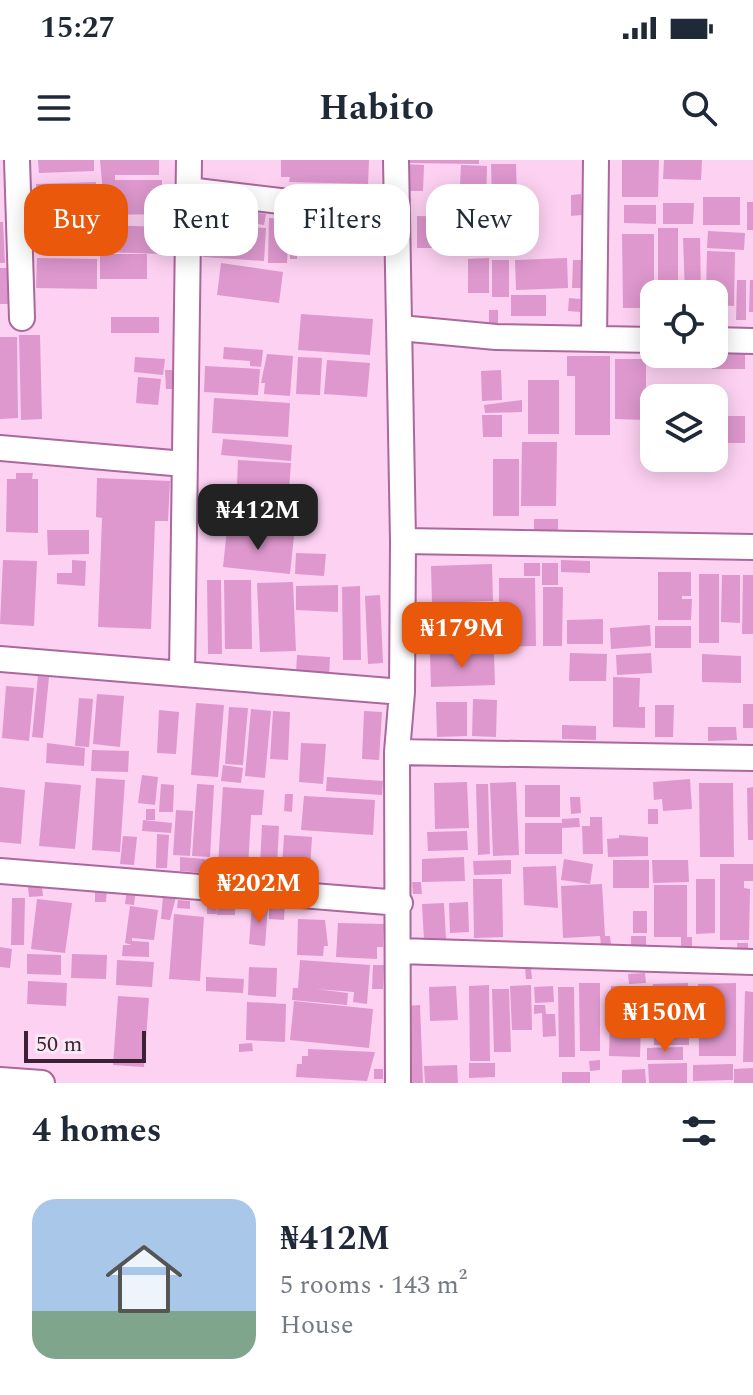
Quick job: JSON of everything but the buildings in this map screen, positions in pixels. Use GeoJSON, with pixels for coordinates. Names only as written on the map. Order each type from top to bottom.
{"type":"FeatureCollection","features":[{"type":"Feature","properties":{"kind":"street"},"geometry":{"type":"LineString","coordinates":[[17,160],[22,318]]}},
{"type":"Feature","properties":{"kind":"street"},"geometry":{"type":"LineString","coordinates":[[188,184],[189,160]]}},
{"type":"Feature","properties":{"kind":"street"},"geometry":{"type":"LineString","coordinates":[[396,160],[396,184]]}},
{"type":"Feature","properties":{"kind":"street"},"geometry":{"type":"LineString","coordinates":[[594,339],[596,160]]}},
{"type":"Feature","properties":{"kind":"street"},"geometry":{"type":"LineString","coordinates":[[182,674],[187,256]]}},
{"type":"Feature","properties":{"kind":"street"},"geometry":{"type":"LineString","coordinates":[[398,256],[403,541],[402,692],[397,752],[400,903],[398,1083]]}},
{"type":"Feature","properties":{"kind":"street"},"geometry":{"type":"LineString","coordinates":[[400,328],[496,337],[640,340]]}},
{"type":"Feature","properties":{"kind":"street"},"geometry":{"type":"LineString","coordinates":[[728,340],[753,341]]}},
{"type":"Feature","properties":{"kind":"street"},"geometry":{"type":"LineString","coordinates":[[0,448],[184,464]]}},
{"type":"Feature","properties":{"kind":"street"},"geometry":{"type":"LineString","coordinates":[[403,541],[753,547]]}},
{"type":"Feature","properties":{"kind":"street"},"geometry":{"type":"LineString","coordinates":[[0,659],[402,692]]}},
{"type":"Feature","properties":{"kind":"street"},"geometry":{"type":"LineString","coordinates":[[397,752],[753,758]]}},
{"type":"Feature","properties":{"kind":"street"},"geometry":{"type":"LineString","coordinates":[[0,871],[400,903]]}},
{"type":"Feature","properties":{"kind":"street"},"geometry":{"type":"LineString","coordinates":[[399,951],[753,962]]}},
{"type":"Feature","properties":{"kind":"street"},"geometry":{"type":"LineString","coordinates":[[0,1080],[42,1083]]}}]}
